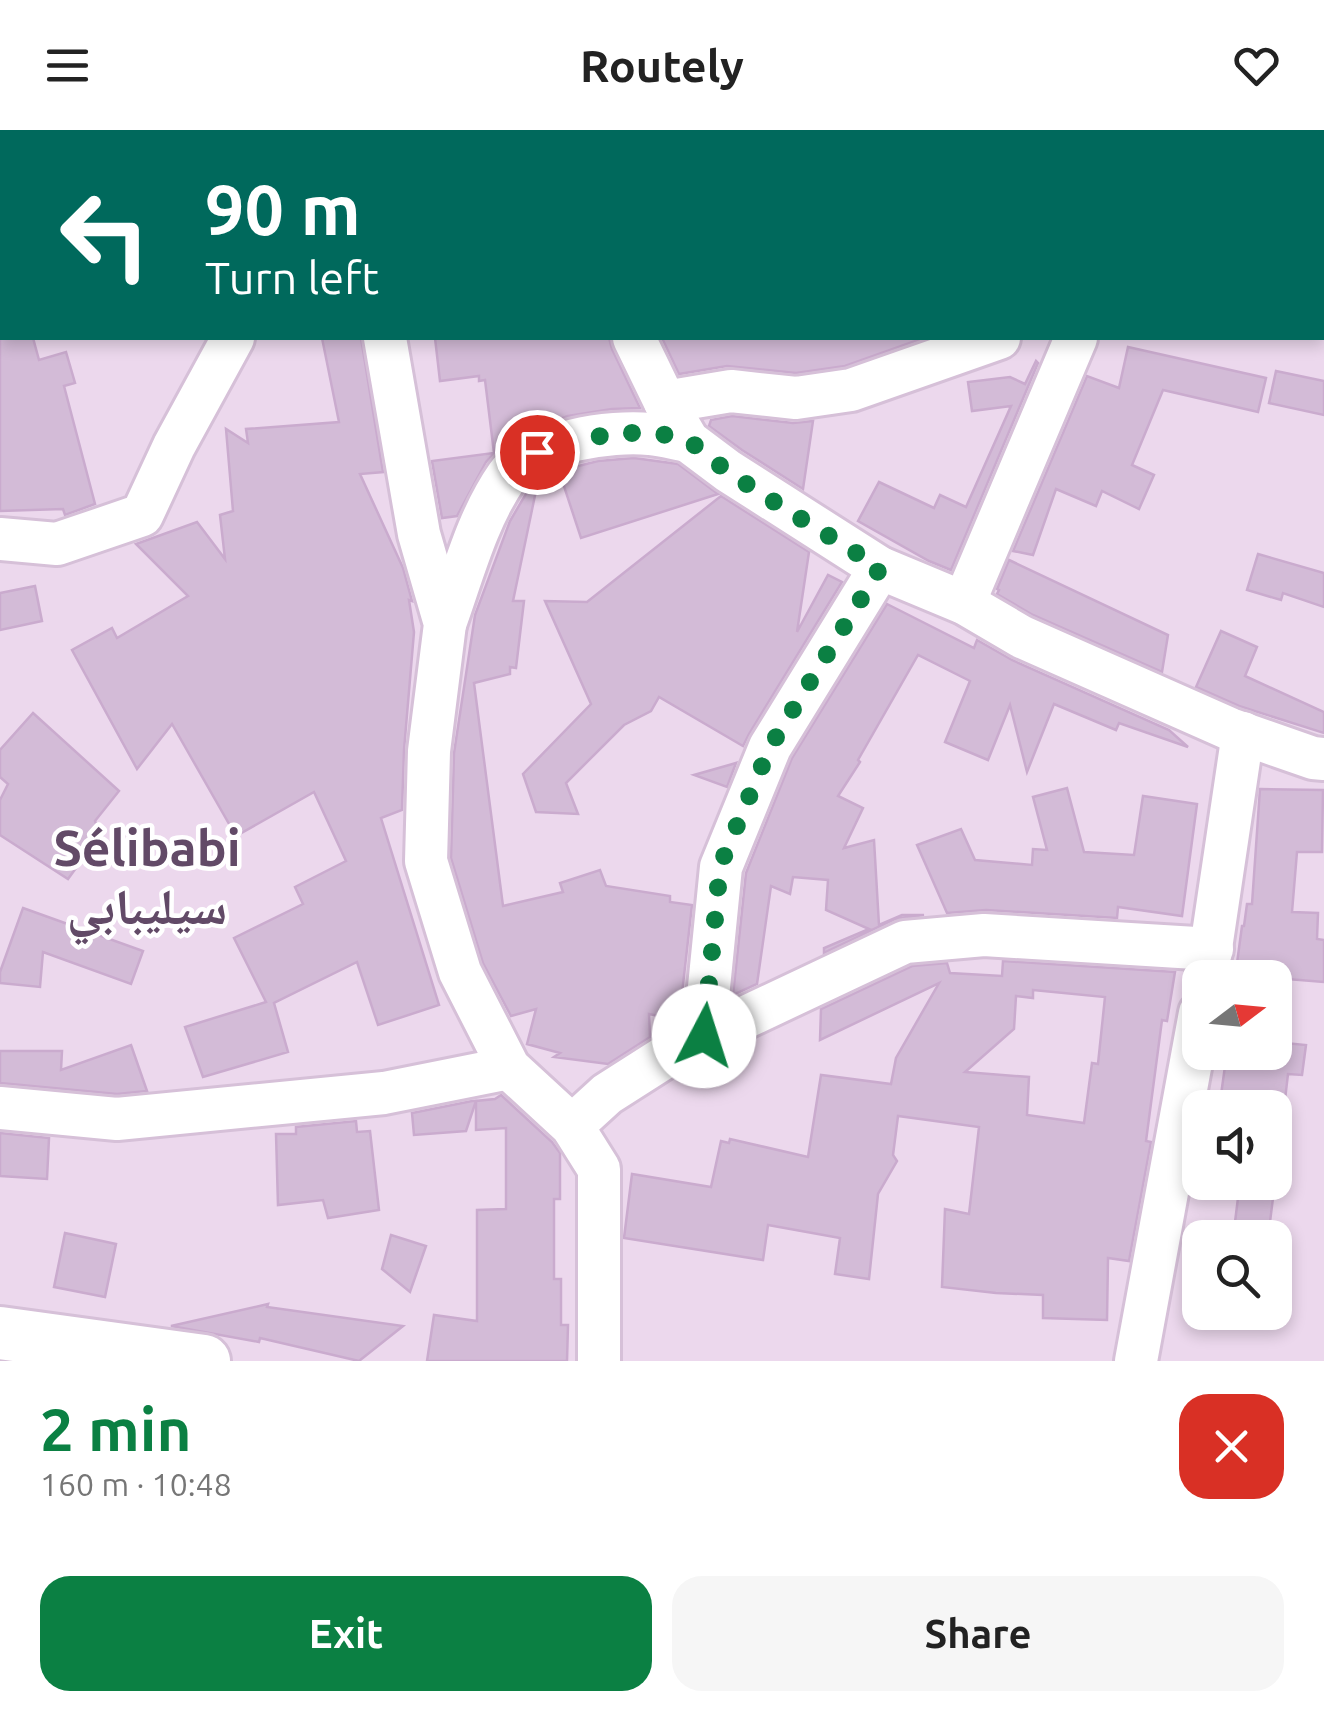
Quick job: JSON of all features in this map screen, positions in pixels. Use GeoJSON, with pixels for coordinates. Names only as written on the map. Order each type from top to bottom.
{"type":"FeatureCollection","features":[{"type":"Feature","properties":{"kind":"street"},"geometry":{"type":"LineString","coordinates":[[0,570],[57,544],[142,515],[174,446],[232,340]]}},
{"type":"Feature","properties":{"kind":"street"},"geometry":{"type":"LineString","coordinates":[[385,340],[420,534],[445,624]]}},
{"type":"Feature","properties":{"kind":"street"},"geometry":{"type":"LineString","coordinates":[[635,340],[688,442],[728,472],[880,568],[964,603],[1022,637],[1243,733],[1324,760]]}},
{"type":"Feature","properties":{"kind":"street"},"geometry":{"type":"LineString","coordinates":[[664,402],[731,391],[796,398],[851,390],[993,340]]}},
{"type":"Feature","properties":{"kind":"street"},"geometry":{"type":"LineString","coordinates":[[964,603],[1075,340]]}},
{"type":"Feature","properties":{"kind":"street"},"geometry":{"type":"LineString","coordinates":[[598,1361],[599,1170],[572,1126],[509,1068],[460,972],[426,861],[429,751],[445,624],[479,527],[509,472],[537,452],[570,441],[651,434],[688,442]]}},
{"type":"Feature","properties":{"kind":"street"},"geometry":{"type":"LineString","coordinates":[[0,539],[57,544]]}},
{"type":"Feature","properties":{"kind":"street"},"geometry":{"type":"LineString","coordinates":[[704,1036],[720,866],[770,747],[880,568]]}},
{"type":"Feature","properties":{"kind":"street"},"geometry":{"type":"LineString","coordinates":[[1209,960],[1243,733]]}},
{"type":"Feature","properties":{"kind":"street"},"geometry":{"type":"LineString","coordinates":[[572,1126],[607,1094],[676,1050],[906,942],[984,935],[1185,960]]}},
{"type":"Feature","properties":{"kind":"street"},"geometry":{"type":"LineString","coordinates":[[0,1108],[117,1119],[384,1093],[509,1068]]}},
{"type":"Feature","properties":{"kind":"street"},"geometry":{"type":"LineString","coordinates":[[1136,1361],[1190,1070]]}},
{"type":"Feature","properties":{"kind":"street"},"geometry":{"type":"LineString","coordinates":[[0,1332],[204,1361]]}},
{"type":"Feature","properties":{"kind":"shaded area"},"geometry":{"type":"Polygon","coordinates":[[[0,340],[1324,340],[1324,1361],[0,1361],[0,340]]]}},
{"type":"Feature","properties":{"kind":"building"},"geometry":{"type":"Polygon","coordinates":[[[0,340],[34,340],[39,360],[66,352],[75,383],[64,386],[95,504],[65,515],[63,509],[0,511],[0,340]]]}},
{"type":"Feature","properties":{"kind":"building"},"geometry":{"type":"Polygon","coordinates":[[[322,340],[361,340],[383,472],[360,474],[403,568],[412,601],[409,600],[414,632],[402,810],[381,818],[439,1005],[378,1025],[357,962],[274,1003],[288,1052],[203,1077],[185,1027],[266,1002],[234,938],[303,904],[295,887],[346,861],[314,792],[236,836],[172,724],[137,769],[72,650],[112,628],[117,638],[188,596],[136,544],[197,522],[225,559],[220,515],[233,511],[226,429],[248,443],[246,429],[339,422],[322,340]]]}},
{"type":"Feature","properties":{"kind":"building"},"geometry":{"type":"Polygon","coordinates":[[[435,340],[610,340],[640,408],[568,416],[521,433],[486,462],[457,516],[442,518],[432,461],[494,453],[485,380],[479,381],[479,376],[440,381],[435,340]]]}},
{"type":"Feature","properties":{"kind":"building"},"geometry":{"type":"Polygon","coordinates":[[[663,340],[918,340],[845,366],[796,373],[727,366],[679,374],[663,340]]]}},
{"type":"Feature","properties":{"kind":"building"},"geometry":{"type":"Polygon","coordinates":[[[1128,347],[1266,378],[1258,412],[1163,390],[1132,465],[1154,475],[1139,509],[1102,491],[1096,506],[1056,489],[1033,555],[1013,551],[1087,376],[1119,388],[1128,347]]]}},
{"type":"Feature","properties":{"kind":"building"},"geometry":{"type":"Polygon","coordinates":[[[1036,361],[951,570],[858,521],[879,482],[934,508],[940,495],[966,507],[1011,406],[972,411],[968,382],[1010,377],[1025,384],[1036,361]]]}},
{"type":"Feature","properties":{"kind":"building"},"geometry":{"type":"Polygon","coordinates":[[[1276,371],[1324,381],[1324,415],[1269,403],[1276,371]]]}},
{"type":"Feature","properties":{"kind":"building"},"geometry":{"type":"Polygon","coordinates":[[[732,416],[793,423],[813,421],[803,489],[709,426],[711,420],[732,416]]]}},
{"type":"Feature","properties":{"kind":"building"},"geometry":{"type":"Polygon","coordinates":[[[634,458],[678,464],[718,494],[581,538],[559,471],[598,461],[634,458]]]}},
{"type":"Feature","properties":{"kind":"building"},"geometry":{"type":"Polygon","coordinates":[[[538,481],[513,601],[524,601],[516,668],[510,667],[510,674],[474,683],[503,906],[563,892],[560,883],[600,870],[606,886],[670,896],[670,902],[692,905],[679,1020],[649,1014],[650,1037],[608,1064],[554,1057],[560,1053],[527,1044],[536,1009],[511,1016],[483,963],[451,858],[454,753],[475,615],[510,521],[538,481]]]}},
{"type":"Feature","properties":{"kind":"building"},"geometry":{"type":"Polygon","coordinates":[[[721,496],[809,552],[797,632],[828,575],[842,582],[743,746],[659,697],[651,711],[624,725],[566,783],[578,814],[536,812],[523,774],[591,704],[545,601],[587,602],[721,496]]]}},
{"type":"Feature","properties":{"kind":"building"},"geometry":{"type":"Polygon","coordinates":[[[1258,554],[1324,573],[1324,607],[1283,593],[1281,600],[1247,590],[1258,554]]]}},
{"type":"Feature","properties":{"kind":"building"},"geometry":{"type":"Polygon","coordinates":[[[1009,560],[1168,635],[1162,672],[1033,615],[997,594],[1009,560]]]}},
{"type":"Feature","properties":{"kind":"building"},"geometry":{"type":"Polygon","coordinates":[[[35,586],[42,621],[0,630],[0,593],[35,586]]]}},
{"type":"Feature","properties":{"kind":"building"},"geometry":{"type":"Polygon","coordinates":[[[887,604],[974,648],[977,640],[1012,660],[1169,730],[1188,747],[1119,723],[1116,730],[1054,704],[1027,772],[1010,705],[988,760],[945,742],[970,681],[918,655],[838,796],[863,808],[844,848],[874,840],[879,925],[902,915],[924,915],[895,919],[824,953],[824,948],[869,929],[826,910],[828,880],[793,877],[790,894],[771,886],[757,984],[733,995],[746,873],[792,758],[887,604]]]}},
{"type":"Feature","properties":{"kind":"building"},"geometry":{"type":"Polygon","coordinates":[[[1221,631],[1257,647],[1245,676],[1324,712],[1324,733],[1239,706],[1196,687],[1221,631]]]}},
{"type":"Feature","properties":{"kind":"building"},"geometry":{"type":"Polygon","coordinates":[[[33,713],[119,791],[95,821],[100,835],[68,879],[0,835],[0,800],[8,784],[0,777],[0,750],[33,713]]]}},
{"type":"Feature","properties":{"kind":"building"},"geometry":{"type":"Polygon","coordinates":[[[736,763],[727,787],[694,775],[736,763]]]}},
{"type":"Feature","properties":{"kind":"building"},"geometry":{"type":"Polygon","coordinates":[[[1067,788],[1084,852],[1134,855],[1143,796],[1197,804],[1182,916],[1118,907],[1117,918],[986,910],[947,913],[917,845],[961,829],[975,860],[1032,865],[1033,849],[1047,850],[1033,797],[1067,788]]]}},
{"type":"Feature","properties":{"kind":"building"},"geometry":{"type":"Polygon","coordinates":[[[1260,789],[1323,790],[1322,852],[1297,852],[1292,912],[1318,913],[1317,939],[1324,940],[1324,982],[1292,979],[1292,960],[1237,960],[1247,904],[1252,904],[1260,789]]]}},
{"type":"Feature","properties":{"kind":"building"},"geometry":{"type":"Polygon","coordinates":[[[23,908],[143,951],[131,984],[43,952],[40,987],[0,983],[0,972],[23,908]]]}},
{"type":"Feature","properties":{"kind":"building"},"geometry":{"type":"Polygon","coordinates":[[[1003,961],[1175,972],[1167,1021],[1162,1020],[1146,1141],[1151,1142],[1129,1261],[1108,1258],[1107,1320],[1043,1318],[1043,1295],[942,1287],[945,1209],[969,1214],[979,1127],[898,1116],[893,1155],[897,1161],[878,1194],[869,1279],[835,1274],[840,1238],[768,1225],[763,1260],[624,1238],[632,1174],[711,1187],[721,1141],[729,1143],[730,1139],[808,1157],[821,1075],[891,1084],[896,1058],[939,983],[820,1040],[821,1009],[912,966],[947,963],[950,973],[1002,976],[1003,961]],[[1033,990],[1033,998],[1016,996],[1014,1029],[965,1072],[1029,1077],[1027,1115],[1084,1123],[1092,1063],[1098,1064],[1105,997],[1033,990]]]}},
{"type":"Feature","properties":{"kind":"building"},"geometry":{"type":"Polygon","coordinates":[[[1292,1044],[1306,1045],[1302,1075],[1288,1074],[1286,1090],[1222,1090],[1224,1070],[1292,1070],[1292,1044]]]}},
{"type":"Feature","properties":{"kind":"building"},"geometry":{"type":"Polygon","coordinates":[[[131,1045],[147,1091],[117,1094],[0,1083],[0,1051],[62,1051],[61,1070],[131,1045]]]}},
{"type":"Feature","properties":{"kind":"building"},"geometry":{"type":"Polygon","coordinates":[[[501,1095],[560,1153],[560,1199],[554,1199],[554,1279],[561,1279],[561,1325],[568,1325],[567,1361],[427,1361],[434,1315],[477,1321],[477,1210],[506,1209],[506,1128],[476,1130],[476,1101],[501,1095]]]}},
{"type":"Feature","properties":{"kind":"building"},"geometry":{"type":"Polygon","coordinates":[[[476,1101],[466,1131],[414,1135],[412,1113],[476,1101]]]}},
{"type":"Feature","properties":{"kind":"building"},"geometry":{"type":"Polygon","coordinates":[[[356,1121],[357,1132],[370,1131],[379,1210],[328,1218],[323,1200],[278,1205],[276,1134],[296,1134],[296,1127],[356,1121]]]}},
{"type":"Feature","properties":{"kind":"building"},"geometry":{"type":"Polygon","coordinates":[[[0,1133],[49,1138],[47,1179],[0,1176],[0,1133]]]}},
{"type":"Feature","properties":{"kind":"building"},"geometry":{"type":"Polygon","coordinates":[[[1238,1200],[1273,1200],[1270,1220],[1235,1220],[1238,1200]]]}},
{"type":"Feature","properties":{"kind":"building"},"geometry":{"type":"Polygon","coordinates":[[[65,1233],[116,1244],[105,1297],[54,1287],[65,1233]]]}},
{"type":"Feature","properties":{"kind":"building"},"geometry":{"type":"Polygon","coordinates":[[[391,1235],[426,1246],[410,1292],[382,1269],[391,1235]]]}},
{"type":"Feature","properties":{"kind":"building"},"geometry":{"type":"Polygon","coordinates":[[[268,1304],[267,1307],[403,1326],[359,1361],[260,1338],[259,1342],[171,1326],[268,1304]]]}},
{"type":"Feature","properties":{"kind":"district","name":"Sélibabi سيليبابي"},"geometry":{"type":"Point","coordinates":[147,877]}},
{"type":"Feature","properties":{"kind":"route"},"geometry":{"type":"LineString","coordinates":[[537,452],[570,441],[620,434],[651,434],[688,442],[728,472],[880,568],[770,747],[720,866],[704,1036]]}}]}
